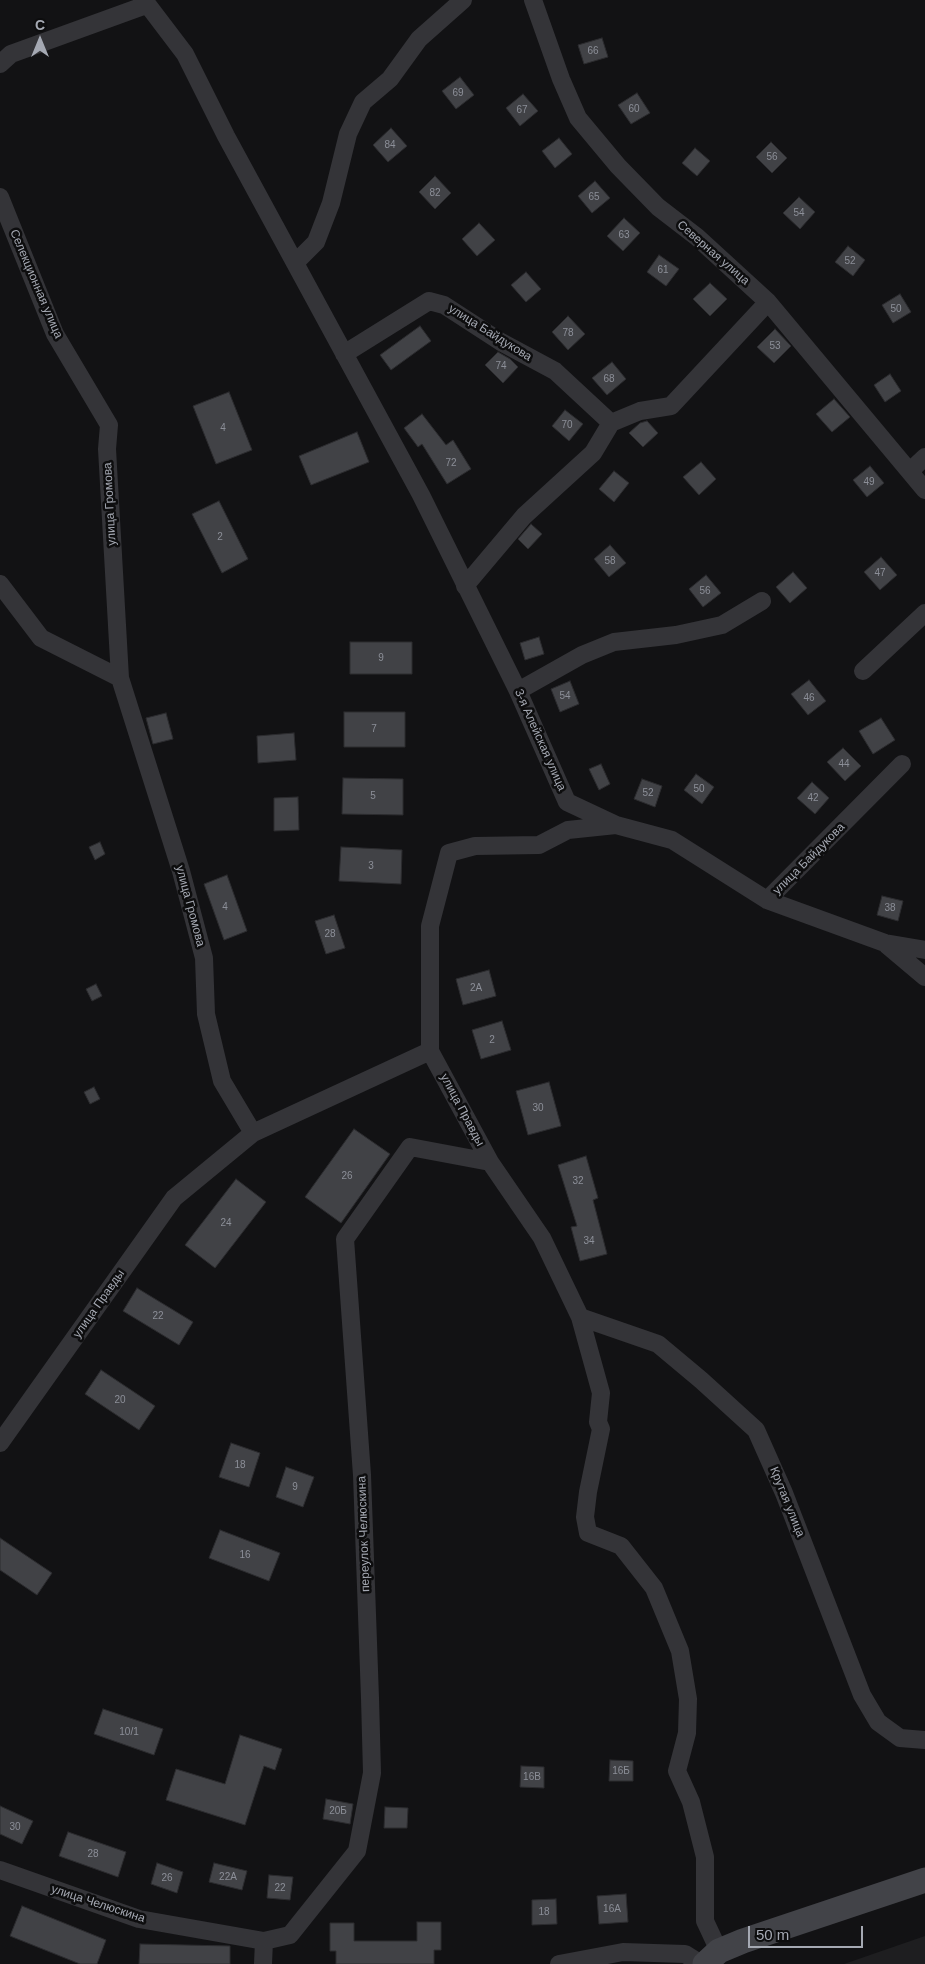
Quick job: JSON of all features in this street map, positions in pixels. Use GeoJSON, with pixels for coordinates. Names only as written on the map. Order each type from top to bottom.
{"type":"FeatureCollection","features":[{"type":"Feature","properties":{"kind":"main road"},"geometry":{"type":"LineString","coordinates":[[708,1960],[743,1941],[925,1880]]}},
{"type":"Feature","properties":{"kind":"street"},"geometry":{"type":"LineString","coordinates":[[296,263],[316,242],[331,204],[348,134],[363,102],[390,79],[419,39],[463,0]]}},
{"type":"Feature","properties":{"kind":"street","name":"Северная улица"},"geometry":{"type":"LineString","coordinates":[[533,0],[578,118],[618,166],[658,207],[696,237],[768,302],[925,490]]}},
{"type":"Feature","properties":{"kind":"street"},"geometry":{"type":"LineString","coordinates":[[0,64],[10,54],[145,3],[185,54],[226,136],[344,354]]}},
{"type":"Feature","properties":{"kind":"street","name":"Селекционная улица"},"geometry":{"type":"LineString","coordinates":[[0,197],[54,334],[109,425],[107,449]]}},
{"type":"Feature","properties":{"kind":"street","name":"улица Байдукова"},"geometry":{"type":"LineString","coordinates":[[344,354],[429,301],[444,304],[501,342],[555,371],[612,423]]}},
{"type":"Feature","properties":{"kind":"street"},"geometry":{"type":"LineString","coordinates":[[466,586],[524,516],[593,454],[612,423],[640,411],[671,406],[768,302]]}},
{"type":"Feature","properties":{"kind":"street","name":"3-я Алейская улица"},"geometry":{"type":"LineString","coordinates":[[344,354],[421,495],[518,691],[567,802],[616,825]]}},
{"type":"Feature","properties":{"kind":"street","name":"улица Громова"},"geometry":{"type":"LineString","coordinates":[[107,449],[120,678],[181,871],[204,958],[206,1014],[222,1081],[253,1133]]}},
{"type":"Feature","properties":{"kind":"street"},"geometry":{"type":"LineString","coordinates":[[910,472],[925,457]]}},
{"type":"Feature","properties":{"kind":"street"},"geometry":{"type":"LineString","coordinates":[[0,584],[41,638],[120,678]]}},
{"type":"Feature","properties":{"kind":"street"},"geometry":{"type":"LineString","coordinates":[[518,691],[582,655],[614,642],[676,635],[722,625],[762,601]]}},
{"type":"Feature","properties":{"kind":"street"},"geometry":{"type":"LineString","coordinates":[[863,671],[925,613]]}},
{"type":"Feature","properties":{"kind":"street","name":"улица Байдукова"},"geometry":{"type":"LineString","coordinates":[[902,764],[767,900],[885,943],[925,950],[922,974]]}},
{"type":"Feature","properties":{"kind":"street"},"geometry":{"type":"LineString","coordinates":[[430,1051],[430,926],[450,853],[475,846],[538,845],[568,830],[616,825],[672,840],[767,900]]}},
{"type":"Feature","properties":{"kind":"street"},"geometry":{"type":"LineString","coordinates":[[885,943],[922,974]]}},
{"type":"Feature","properties":{"kind":"street","name":"улица Правды"},"geometry":{"type":"LineString","coordinates":[[0,1443],[174,1198],[253,1133],[430,1051],[490,1162],[542,1238],[580,1317],[601,1392],[598,1422],[601,1429],[588,1492],[585,1517],[588,1533],[621,1546],[654,1588],[680,1651],[688,1699],[687,1732],[677,1771],[691,1802],[705,1857],[705,1921],[708,1960]]}},
{"type":"Feature","properties":{"kind":"street","name":"переулок Челюскина"},"geometry":{"type":"LineString","coordinates":[[228,1934],[264,1941],[290,1935],[357,1851],[372,1773],[362,1475],[345,1240],[410,1147],[490,1162]]}},
{"type":"Feature","properties":{"kind":"street","name":"Крутая улица"},"geometry":{"type":"LineString","coordinates":[[580,1317],[658,1344],[756,1430],[784,1492],[862,1695],[878,1722],[900,1738],[925,1740]]}},
{"type":"Feature","properties":{"kind":"street","name":"улица Челюскина"},"geometry":{"type":"LineString","coordinates":[[0,1870],[139,1919],[228,1934]]}},
{"type":"Feature","properties":{"kind":"street"},"geometry":{"type":"LineString","coordinates":[[263,1964],[264,1941]]}},
{"type":"Feature","properties":{"kind":"street"},"geometry":{"type":"LineString","coordinates":[[559,1964],[623,1952],[685,1954],[708,1960]]}},
{"type":"Feature","properties":{"kind":"shaded area"},"geometry":{"type":"Polygon","coordinates":[[[925,1936],[925,1964],[844,1964],[925,1936]]]}},
{"type":"Feature","properties":{"kind":"building"},"geometry":{"type":"Polygon","coordinates":[[[602,38],[608,57],[584,64],[578,45],[602,38]]]}},
{"type":"Feature","properties":{"kind":"building"},"geometry":{"type":"Polygon","coordinates":[[[460,77],[474,95],[456,109],[442,91],[460,77]]]}},
{"type":"Feature","properties":{"kind":"building"},"geometry":{"type":"Polygon","coordinates":[[[637,93],[650,113],[631,124],[618,105],[637,93]]]}},
{"type":"Feature","properties":{"kind":"building"},"geometry":{"type":"Polygon","coordinates":[[[523,94],[538,111],[520,126],[506,108],[523,94]]]}},
{"type":"Feature","properties":{"kind":"building"},"geometry":{"type":"Polygon","coordinates":[[[391,128],[407,146],[388,162],[373,145],[391,128]]]}},
{"type":"Feature","properties":{"kind":"building"},"geometry":{"type":"Polygon","coordinates":[[[559,138],[572,154],[555,168],[542,151],[559,138]]]}},
{"type":"Feature","properties":{"kind":"building"},"geometry":{"type":"Polygon","coordinates":[[[771,142],[787,158],[772,173],[756,157],[771,142]]]}},
{"type":"Feature","properties":{"kind":"building"},"geometry":{"type":"Polygon","coordinates":[[[695,148],[710,161],[697,176],[682,163],[695,148]]]}},
{"type":"Feature","properties":{"kind":"building"},"geometry":{"type":"Polygon","coordinates":[[[435,176],[451,193],[435,209],[419,192],[435,176]]]}},
{"type":"Feature","properties":{"kind":"building"},"geometry":{"type":"Polygon","coordinates":[[[595,181],[610,198],[592,213],[578,196],[595,181]]]}},
{"type":"Feature","properties":{"kind":"building"},"geometry":{"type":"Polygon","coordinates":[[[799,197],[815,212],[800,229],[783,213],[799,197]]]}},
{"type":"Feature","properties":{"kind":"building"},"geometry":{"type":"Polygon","coordinates":[[[624,218],[640,233],[623,251],[607,236],[624,218]]]}},
{"type":"Feature","properties":{"kind":"building"},"geometry":{"type":"Polygon","coordinates":[[[479,223],[495,240],[477,256],[462,239],[479,223]]]}},
{"type":"Feature","properties":{"kind":"building"},"geometry":{"type":"Polygon","coordinates":[[[848,246],[865,260],[853,276],[835,262],[848,246]]]}},
{"type":"Feature","properties":{"kind":"building"},"geometry":{"type":"Polygon","coordinates":[[[659,255],[679,269],[666,286],[647,272],[659,255]]]}},
{"type":"Feature","properties":{"kind":"building"},"geometry":{"type":"Polygon","coordinates":[[[526,272],[541,289],[526,302],[511,285],[526,272]]]}},
{"type":"Feature","properties":{"kind":"building"},"geometry":{"type":"Polygon","coordinates":[[[710,283],[727,299],[710,316],[693,299],[710,283]]]}},
{"type":"Feature","properties":{"kind":"building"},"geometry":{"type":"Polygon","coordinates":[[[900,294],[911,312],[893,323],[882,305],[900,294]]]}},
{"type":"Feature","properties":{"kind":"building"},"geometry":{"type":"Polygon","coordinates":[[[568,316],[585,334],[568,350],[552,332],[568,316]]]}},
{"type":"Feature","properties":{"kind":"building"},"geometry":{"type":"Polygon","coordinates":[[[420,326],[431,341],[391,370],[380,355],[420,326]]]}},
{"type":"Feature","properties":{"kind":"building"},"geometry":{"type":"Polygon","coordinates":[[[775,329],[791,346],[774,363],[757,347],[775,329]]]}},
{"type":"Feature","properties":{"kind":"building"},"geometry":{"type":"Polygon","coordinates":[[[498,352],[510,359],[518,367],[503,383],[485,365],[498,352]]]}},
{"type":"Feature","properties":{"kind":"building"},"geometry":{"type":"Polygon","coordinates":[[[612,362],[626,379],[607,395],[592,378],[612,362]]]}},
{"type":"Feature","properties":{"kind":"building"},"geometry":{"type":"Polygon","coordinates":[[[890,374],[901,391],[885,402],[874,385],[890,374]]]}},
{"type":"Feature","properties":{"kind":"building"},"geometry":{"type":"Polygon","coordinates":[[[229,392],[252,450],[216,464],[193,406],[229,392]]]}},
{"type":"Feature","properties":{"kind":"building"},"geometry":{"type":"Polygon","coordinates":[[[834,399],[850,417],[832,432],[816,414],[834,399]]]}},
{"type":"Feature","properties":{"kind":"building"},"geometry":{"type":"Polygon","coordinates":[[[565,410],[583,424],[569,441],[552,426],[565,410]]]}},
{"type":"Feature","properties":{"kind":"building"},"geometry":{"type":"Polygon","coordinates":[[[422,414],[446,445],[453,440],[471,469],[447,484],[422,444],[418,447],[404,428],[422,414]]]}},
{"type":"Feature","properties":{"kind":"building"},"geometry":{"type":"Polygon","coordinates":[[[647,421],[658,433],[643,447],[629,433],[640,423],[647,421]]]}},
{"type":"Feature","properties":{"kind":"building"},"geometry":{"type":"Polygon","coordinates":[[[357,432],[369,462],[311,485],[299,456],[357,432]]]}},
{"type":"Feature","properties":{"kind":"building"},"geometry":{"type":"Polygon","coordinates":[[[701,462],[716,479],[699,495],[683,477],[701,462]]]}},
{"type":"Feature","properties":{"kind":"building"},"geometry":{"type":"Polygon","coordinates":[[[870,466],[884,483],[867,497],[853,480],[870,466]]]}},
{"type":"Feature","properties":{"kind":"building"},"geometry":{"type":"Polygon","coordinates":[[[614,471],[629,483],[614,502],[599,489],[614,471]]]}},
{"type":"Feature","properties":{"kind":"building"},"geometry":{"type":"Polygon","coordinates":[[[219,501],[248,559],[222,573],[192,514],[219,501]]]}},
{"type":"Feature","properties":{"kind":"building"},"geometry":{"type":"Polygon","coordinates":[[[531,524],[542,534],[528,549],[518,539],[531,524]]]}},
{"type":"Feature","properties":{"kind":"building"},"geometry":{"type":"Polygon","coordinates":[[[610,545],[626,563],[609,577],[594,559],[610,545]]]}},
{"type":"Feature","properties":{"kind":"building"},"geometry":{"type":"Polygon","coordinates":[[[881,557],[897,575],[880,590],[864,572],[881,557]]]}},
{"type":"Feature","properties":{"kind":"building"},"geometry":{"type":"Polygon","coordinates":[[[793,572],[807,588],[790,603],[776,587],[793,572]]]}},
{"type":"Feature","properties":{"kind":"building"},"geometry":{"type":"Polygon","coordinates":[[[706,575],[721,593],[703,607],[689,589],[706,575]]]}},
{"type":"Feature","properties":{"kind":"building"},"geometry":{"type":"Polygon","coordinates":[[[539,637],[544,654],[525,660],[520,643],[539,637]]]}},
{"type":"Feature","properties":{"kind":"building"},"geometry":{"type":"Polygon","coordinates":[[[350,642],[412,642],[412,674],[350,674],[350,642]]]}},
{"type":"Feature","properties":{"kind":"building"},"geometry":{"type":"Polygon","coordinates":[[[809,680],[826,701],[808,715],[791,694],[809,680]]]}},
{"type":"Feature","properties":{"kind":"building"},"geometry":{"type":"Polygon","coordinates":[[[570,681],[579,704],[560,712],[551,689],[570,681]]]}},
{"type":"Feature","properties":{"kind":"building"},"geometry":{"type":"Polygon","coordinates":[[[344,712],[405,712],[405,747],[344,747],[344,712]]]}},
{"type":"Feature","properties":{"kind":"building"},"geometry":{"type":"Polygon","coordinates":[[[166,713],[173,739],[153,744],[146,718],[166,713]]]}},
{"type":"Feature","properties":{"kind":"building"},"geometry":{"type":"Polygon","coordinates":[[[881,718],[895,740],[873,754],[859,731],[881,718]]]}},
{"type":"Feature","properties":{"kind":"building"},"geometry":{"type":"Polygon","coordinates":[[[294,733],[296,760],[258,763],[257,736],[294,733]]]}},
{"type":"Feature","properties":{"kind":"building"},"geometry":{"type":"Polygon","coordinates":[[[843,748],[861,766],[845,781],[827,762],[843,748]]]}},
{"type":"Feature","properties":{"kind":"building"},"geometry":{"type":"Polygon","coordinates":[[[601,764],[610,784],[599,790],[589,769],[601,764]]]}},
{"type":"Feature","properties":{"kind":"building"},"geometry":{"type":"Polygon","coordinates":[[[696,774],[714,787],[702,804],[684,790],[696,774]]]}},
{"type":"Feature","properties":{"kind":"building"},"geometry":{"type":"Polygon","coordinates":[[[343,778],[403,779],[403,815],[342,814],[343,778]]]}},
{"type":"Feature","properties":{"kind":"building"},"geometry":{"type":"Polygon","coordinates":[[[642,779],[662,786],[655,807],[634,799],[642,779]]]}},
{"type":"Feature","properties":{"kind":"building"},"geometry":{"type":"Polygon","coordinates":[[[812,782],[829,798],[815,814],[797,798],[812,782]]]}},
{"type":"Feature","properties":{"kind":"building"},"geometry":{"type":"Polygon","coordinates":[[[298,797],[299,830],[274,831],[274,798],[298,797]]]}},
{"type":"Feature","properties":{"kind":"building"},"geometry":{"type":"Polygon","coordinates":[[[100,842],[105,854],[95,860],[89,847],[100,842]]]}},
{"type":"Feature","properties":{"kind":"building"},"geometry":{"type":"Polygon","coordinates":[[[341,847],[402,850],[401,884],[339,881],[341,847]]]}},
{"type":"Feature","properties":{"kind":"building"},"geometry":{"type":"Polygon","coordinates":[[[227,875],[247,931],[224,940],[204,884],[227,875]]]}},
{"type":"Feature","properties":{"kind":"building"},"geometry":{"type":"Polygon","coordinates":[[[882,896],[903,901],[898,921],[877,915],[882,896]]]}},
{"type":"Feature","properties":{"kind":"building"},"geometry":{"type":"Polygon","coordinates":[[[334,915],[345,948],[326,954],[315,921],[334,915]]]}},
{"type":"Feature","properties":{"kind":"building"},"geometry":{"type":"Polygon","coordinates":[[[489,970],[496,996],[463,1005],[456,979],[489,970]]]}},
{"type":"Feature","properties":{"kind":"building"},"geometry":{"type":"Polygon","coordinates":[[[96,984],[102,996],[92,1001],[86,989],[96,984]]]}},
{"type":"Feature","properties":{"kind":"building"},"geometry":{"type":"Polygon","coordinates":[[[502,1021],[511,1050],[481,1059],[472,1030],[502,1021]]]}},
{"type":"Feature","properties":{"kind":"building"},"geometry":{"type":"Polygon","coordinates":[[[549,1082],[561,1126],[528,1135],[516,1091],[549,1082]]]}},
{"type":"Feature","properties":{"kind":"building"},"geometry":{"type":"Polygon","coordinates":[[[94,1087],[100,1099],[90,1104],[84,1092],[94,1087]]]}},
{"type":"Feature","properties":{"kind":"building"},"geometry":{"type":"Polygon","coordinates":[[[354,1129],[390,1154],[341,1223],[305,1197],[354,1129]]]}},
{"type":"Feature","properties":{"kind":"building"},"geometry":{"type":"Polygon","coordinates":[[[586,1156],[598,1198],[593,1200],[607,1254],[580,1261],[571,1227],[577,1226],[558,1165],[586,1156]]]}},
{"type":"Feature","properties":{"kind":"building"},"geometry":{"type":"Polygon","coordinates":[[[236,1179],[266,1202],[215,1268],[185,1245],[236,1179]]]}},
{"type":"Feature","properties":{"kind":"building"},"geometry":{"type":"Polygon","coordinates":[[[137,1288],[193,1322],[179,1345],[123,1311],[137,1288]]]}},
{"type":"Feature","properties":{"kind":"building"},"geometry":{"type":"Polygon","coordinates":[[[101,1370],[155,1406],[139,1430],[85,1394],[101,1370]]]}},
{"type":"Feature","properties":{"kind":"building"},"geometry":{"type":"Polygon","coordinates":[[[231,1443],[260,1453],[249,1487],[219,1477],[231,1443]]]}},
{"type":"Feature","properties":{"kind":"building"},"geometry":{"type":"Polygon","coordinates":[[[286,1467],[314,1477],[303,1507],[276,1497],[286,1467]]]}},
{"type":"Feature","properties":{"kind":"building"},"geometry":{"type":"Polygon","coordinates":[[[220,1530],[280,1553],[269,1581],[209,1558],[220,1530]]]}},
{"type":"Feature","properties":{"kind":"building"},"geometry":{"type":"Polygon","coordinates":[[[0,1538],[52,1573],[37,1595],[0,1570],[0,1538]]]}},
{"type":"Feature","properties":{"kind":"building"},"geometry":{"type":"Polygon","coordinates":[[[103,1709],[163,1729],[154,1755],[94,1734],[103,1709]]]}},
{"type":"Feature","properties":{"kind":"building"},"geometry":{"type":"Polygon","coordinates":[[[240,1735],[282,1749],[275,1770],[264,1766],[245,1825],[166,1800],[176,1769],[225,1784],[240,1735]]]}},
{"type":"Feature","properties":{"kind":"building"},"geometry":{"type":"Polygon","coordinates":[[[610,1760],[633,1761],[633,1781],[609,1781],[610,1760]]]}},
{"type":"Feature","properties":{"kind":"building"},"geometry":{"type":"Polygon","coordinates":[[[521,1766],[544,1767],[544,1788],[520,1787],[521,1766]]]}},
{"type":"Feature","properties":{"kind":"building"},"geometry":{"type":"Polygon","coordinates":[[[326,1799],[353,1804],[350,1824],[323,1819],[326,1799]]]}},
{"type":"Feature","properties":{"kind":"building"},"geometry":{"type":"Polygon","coordinates":[[[0,1806],[33,1821],[22,1844],[0,1834],[0,1806]]]}},
{"type":"Feature","properties":{"kind":"building"},"geometry":{"type":"Polygon","coordinates":[[[385,1807],[408,1808],[407,1828],[384,1828],[385,1807]]]}},
{"type":"Feature","properties":{"kind":"building"},"geometry":{"type":"Polygon","coordinates":[[[68,1832],[126,1852],[118,1877],[59,1856],[68,1832]]]}},
{"type":"Feature","properties":{"kind":"building"},"geometry":{"type":"Polygon","coordinates":[[[157,1863],[183,1872],[177,1893],[151,1884],[157,1863]]]}},
{"type":"Feature","properties":{"kind":"building"},"geometry":{"type":"Polygon","coordinates":[[[214,1863],[247,1871],[242,1890],[209,1882],[214,1863]]]}},
{"type":"Feature","properties":{"kind":"building"},"geometry":{"type":"Polygon","coordinates":[[[269,1875],[293,1877],[290,1900],[267,1898],[269,1875]]]}},
{"type":"Feature","properties":{"kind":"building"},"geometry":{"type":"Polygon","coordinates":[[[626,1894],[628,1922],[599,1924],[597,1896],[626,1894]]]}},
{"type":"Feature","properties":{"kind":"building"},"geometry":{"type":"Polygon","coordinates":[[[556,1899],[557,1924],[532,1925],[532,1900],[556,1899]]]}},
{"type":"Feature","properties":{"kind":"building"},"geometry":{"type":"Polygon","coordinates":[[[22,1906],[106,1940],[97,1964],[80,1964],[10,1936],[22,1906]]]}},
{"type":"Feature","properties":{"kind":"building"},"geometry":{"type":"Polygon","coordinates":[[[417,1922],[441,1922],[441,1950],[434,1950],[434,1964],[336,1964],[336,1951],[330,1951],[330,1923],[354,1923],[354,1941],[417,1941],[417,1922]]]}},
{"type":"Feature","properties":{"kind":"building"},"geometry":{"type":"Polygon","coordinates":[[[140,1944],[230,1946],[230,1964],[139,1964],[140,1944]]]}}]}
